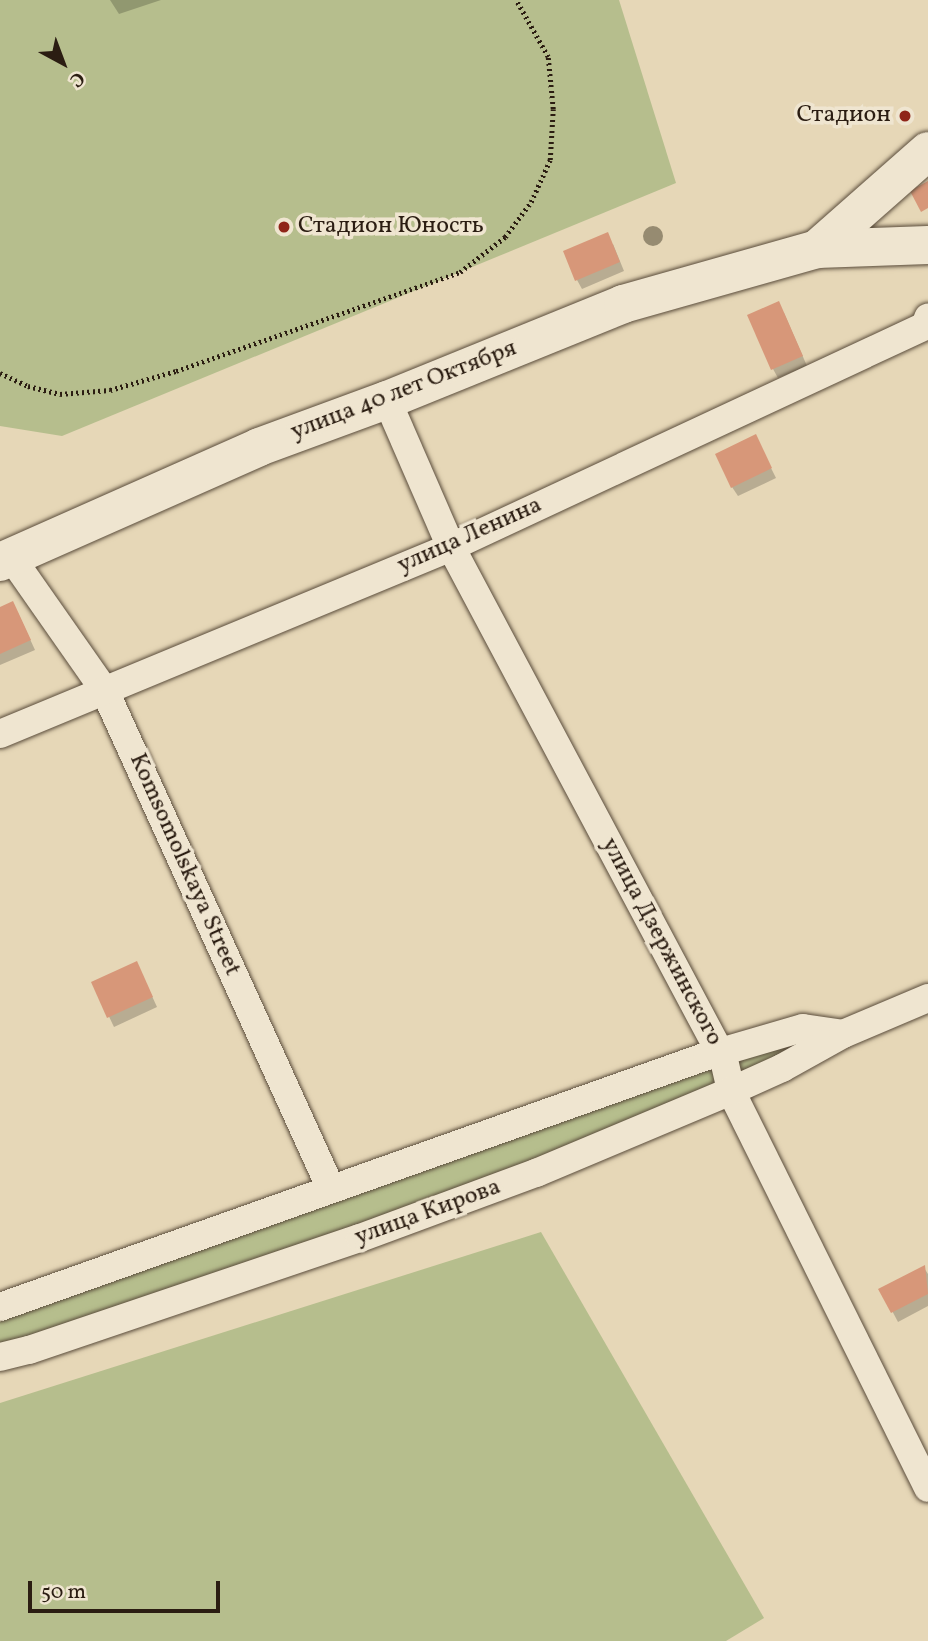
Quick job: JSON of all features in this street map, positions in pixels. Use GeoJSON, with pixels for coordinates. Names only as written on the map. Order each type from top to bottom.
{"type":"FeatureCollection","features":[{"type":"Feature","properties":{"kind":"street"},"geometry":{"type":"LineString","coordinates":[[817,248],[928,151]]}},
{"type":"Feature","properties":{"kind":"street"},"geometry":{"type":"LineString","coordinates":[[817,248],[928,245]]}},
{"type":"Feature","properties":{"kind":"street","name":"улица 40 лет Октября"},"geometry":{"type":"LineString","coordinates":[[6,560],[259,447],[387,400],[623,304],[817,248]]}},
{"type":"Feature","properties":{"kind":"street","name":"улица Ленина"},"geometry":{"type":"LineString","coordinates":[[0,734],[451,547],[927,325]]}},
{"type":"Feature","properties":{"kind":"street","name":"улица Дзержинского"},"geometry":{"type":"LineString","coordinates":[[387,400],[451,547],[720,1053],[731,1091],[928,1488]]}},
{"type":"Feature","properties":{"kind":"street","name":"Komsomolskaya Street"},"geometry":{"type":"LineString","coordinates":[[6,560],[105,691],[331,1189]]}},
{"type":"Feature","properties":{"kind":"street","name":"улица Кирова"},"geometry":{"type":"LineString","coordinates":[[0,1357],[29,1350],[360,1238],[536,1173],[731,1091],[782,1068],[843,1034],[928,998]]}},
{"type":"Feature","properties":{"kind":"street"},"geometry":{"type":"LineString","coordinates":[[0,1307],[331,1189],[407,1165],[592,1095],[720,1053],[803,1028],[843,1034]]}},
{"type":"Feature","properties":{"kind":"path"},"geometry":{"type":"LineString","coordinates":[[0,373],[28,386],[60,394],[110,390],[176,372],[460,272],[505,237],[531,202],[550,160],[553,109],[548,57],[516,0]]}},
{"type":"Feature","properties":{"kind":"green space","name":"Стадион Юность"},"geometry":{"type":"Polygon","coordinates":[[[0,0],[619,0],[676,183],[62,436],[0,426],[0,0]]]}},
{"type":"Feature","properties":{"kind":"green space"},"geometry":{"type":"Polygon","coordinates":[[[819,1040],[566,1153],[0,1350],[0,1314],[713,1060],[819,1040]]]}},
{"type":"Feature","properties":{"kind":"green space"},"geometry":{"type":"Polygon","coordinates":[[[541,1232],[764,1618],[726,1641],[0,1641],[0,1403],[541,1232]]]}},
{"type":"Feature","properties":{"kind":"building"},"geometry":{"type":"Polygon","coordinates":[[[928,181],[928,208],[921,212],[910,191],[928,181]]]}},
{"type":"Feature","properties":{"kind":"building"},"geometry":{"type":"Polygon","coordinates":[[[608,232],[620,262],[575,281],[563,251],[608,232]]]}},
{"type":"Feature","properties":{"kind":"building"},"geometry":{"type":"Polygon","coordinates":[[[779,301],[803,356],[771,370],[747,315],[779,301]]]}},
{"type":"Feature","properties":{"kind":"building"},"geometry":{"type":"Polygon","coordinates":[[[756,434],[772,468],[731,488],[715,454],[756,434]]]}},
{"type":"Feature","properties":{"kind":"building"},"geometry":{"type":"Polygon","coordinates":[[[13,601],[31,640],[0,654],[0,607],[13,601]]]}},
{"type":"Feature","properties":{"kind":"building"},"geometry":{"type":"Polygon","coordinates":[[[137,961],[153,997],[107,1018],[91,982],[137,961]]]}},
{"type":"Feature","properties":{"kind":"building"},"geometry":{"type":"Polygon","coordinates":[[[925,1265],[928,1294],[891,1313],[878,1289],[925,1265]]]}},
{"type":"Feature","properties":{"kind":"place","name":"Стадион"},"geometry":{"type":"Point","coordinates":[905,116]}},
{"type":"Feature","properties":{"kind":"place","name":"Стадион Юность"},"geometry":{"type":"Point","coordinates":[284,227]}}]}
